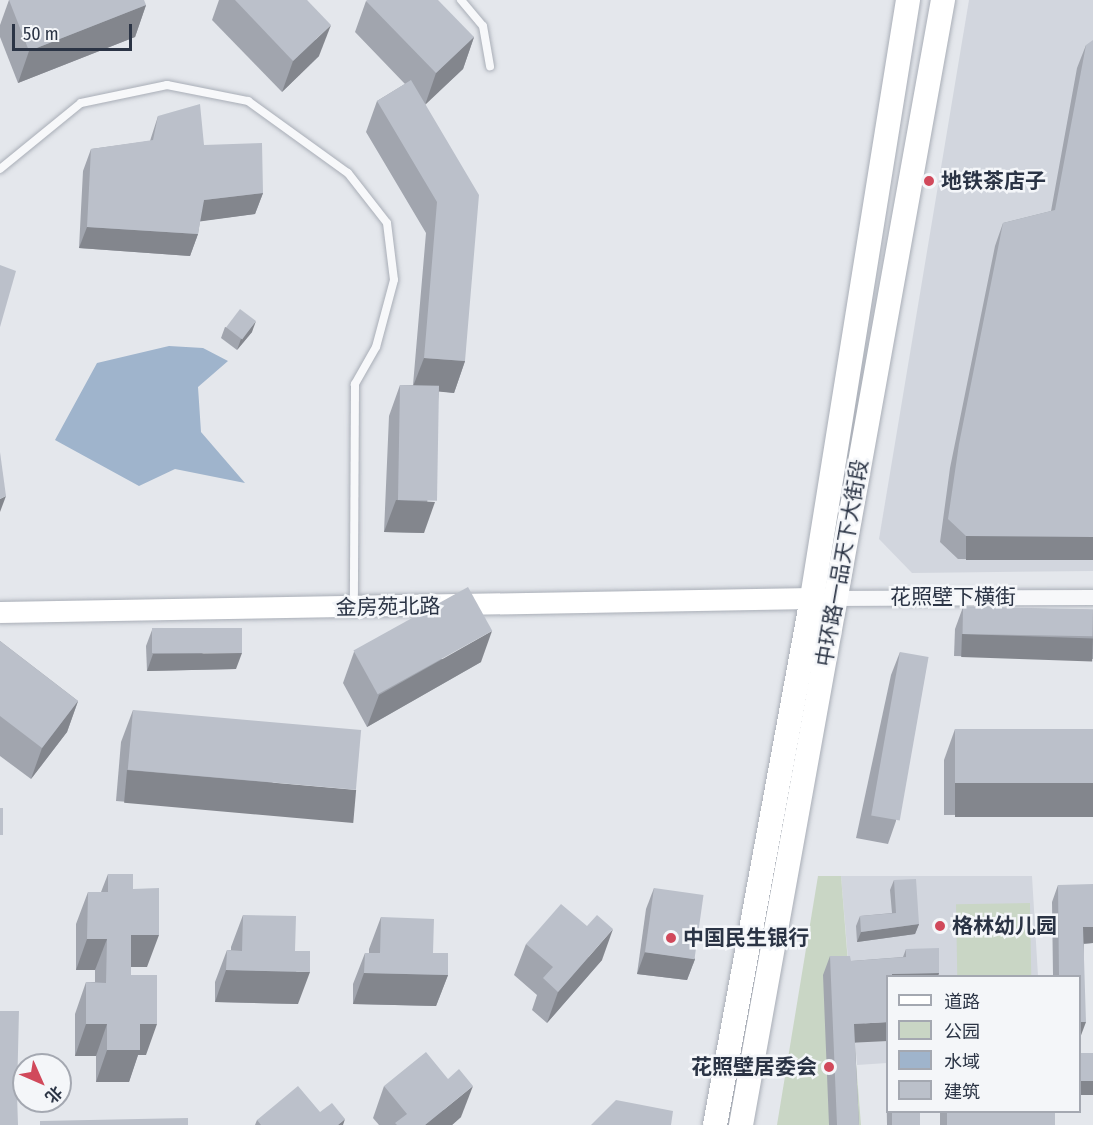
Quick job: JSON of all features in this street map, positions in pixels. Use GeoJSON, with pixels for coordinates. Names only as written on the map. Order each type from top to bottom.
{"type":"FeatureCollection","features":[{"type":"Feature","properties":{"kind":"main road","name":"中环路一品天下大街段"},"geometry":{"type":"LineString","coordinates":[[715,1125],[812,598],[908,0]]}},
{"type":"Feature","properties":{"kind":"main road","name":"中环路一品天下大街段"},"geometry":{"type":"LineString","coordinates":[[741,1125],[943,0]]}},
{"type":"Feature","properties":{"kind":"street","name":"花照壁下横街"},"geometry":{"type":"LineString","coordinates":[[812,598],[1093,597]]}},
{"type":"Feature","properties":{"kind":"street","name":"金房苑北路"},"geometry":{"type":"LineString","coordinates":[[0,612],[812,598]]}},
{"type":"Feature","properties":{"kind":"lane"},"geometry":{"type":"LineString","coordinates":[[460,0],[483,26],[490,66]]}},
{"type":"Feature","properties":{"kind":"lane"},"geometry":{"type":"LineString","coordinates":[[0,169],[81,104],[167,85],[249,101],[348,173],[387,223],[394,280],[376,347],[355,384],[354,607]]}},
{"type":"Feature","properties":{"kind":"shaded area"},"geometry":{"type":"Polygon","coordinates":[[[969,0],[1093,0],[1093,571],[912,573],[879,539],[969,0]]]}},
{"type":"Feature","properties":{"kind":"shaded area","name":"格林幼儿园"},"geometry":{"type":"Polygon","coordinates":[[[841,876],[1032,876],[1038,975],[886,975],[886,1063],[857,1065],[841,876]]]}},
{"type":"Feature","properties":{"kind":"green space"},"geometry":{"type":"Polygon","coordinates":[[[818,876],[841,876],[861,1125],[777,1125],[818,876]]]}},
{"type":"Feature","properties":{"kind":"green space"},"geometry":{"type":"Polygon","coordinates":[[[1030,903],[1031,975],[957,975],[956,904],[1030,903]]]}},
{"type":"Feature","properties":{"kind":"water"},"geometry":{"type":"Polygon","coordinates":[[[169,346],[203,348],[228,361],[198,387],[201,432],[245,483],[175,469],[139,486],[55,440],[97,363],[169,346]]]}},
{"type":"Feature","properties":{"kind":"building"},"geometry":{"type":"Polygon","coordinates":[[[9,0],[144,0],[146,5],[29,51],[9,0]]]}},
{"type":"Feature","properties":{"kind":"building"},"geometry":{"type":"Polygon","coordinates":[[[235,0],[307,0],[331,25],[293,61],[235,0]]]}},
{"type":"Feature","properties":{"kind":"building"},"geometry":{"type":"Polygon","coordinates":[[[367,0],[438,0],[474,37],[436,73],[367,0]]]}},
{"type":"Feature","properties":{"kind":"building"},"geometry":{"type":"Polygon","coordinates":[[[1093,40],[1093,537],[966,536],[948,519],[959,444],[1003,223],[1055,210],[1086,45],[1093,40]]]}},
{"type":"Feature","properties":{"kind":"building"},"geometry":{"type":"Polygon","coordinates":[[[411,80],[479,195],[465,361],[424,358],[437,202],[377,101],[411,80]]]}},
{"type":"Feature","properties":{"kind":"building"},"geometry":{"type":"Polygon","coordinates":[[[200,104],[204,145],[262,143],[263,193],[204,200],[198,234],[87,227],[91,149],[153,140],[158,116],[200,104]]]}},
{"type":"Feature","properties":{"kind":"building"},"geometry":{"type":"Polygon","coordinates":[[[0,265],[16,271],[0,327],[0,265]]]}},
{"type":"Feature","properties":{"kind":"building"},"geometry":{"type":"Polygon","coordinates":[[[240,309],[256,321],[242,339],[226,327],[240,309]]]}},
{"type":"Feature","properties":{"kind":"building"},"geometry":{"type":"Polygon","coordinates":[[[400,385],[439,386],[437,501],[398,500],[400,385]]]}},
{"type":"Feature","properties":{"kind":"building"},"geometry":{"type":"Polygon","coordinates":[[[0,452],[6,496],[0,499],[0,452]]]}},
{"type":"Feature","properties":{"kind":"building"},"geometry":{"type":"Polygon","coordinates":[[[468,587],[492,631],[378,694],[353,651],[468,587]]]}},
{"type":"Feature","properties":{"kind":"building"},"geometry":{"type":"Polygon","coordinates":[[[963,607],[1093,609],[1093,636],[963,634],[963,607]]]}},
{"type":"Feature","properties":{"kind":"building"},"geometry":{"type":"Polygon","coordinates":[[[152,628],[242,628],[242,653],[152,653],[152,628]]]}},
{"type":"Feature","properties":{"kind":"building"},"geometry":{"type":"Polygon","coordinates":[[[0,641],[78,701],[42,748],[0,716],[0,641]]]}},
{"type":"Feature","properties":{"kind":"building"},"geometry":{"type":"Polygon","coordinates":[[[900,652],[929,657],[900,821],[871,815],[900,652]]]}},
{"type":"Feature","properties":{"kind":"building"},"geometry":{"type":"Polygon","coordinates":[[[133,710],[361,730],[356,790],[128,770],[133,710]]]}},
{"type":"Feature","properties":{"kind":"building"},"geometry":{"type":"Polygon","coordinates":[[[955,729],[1093,729],[1093,783],[955,783],[955,729]]]}},
{"type":"Feature","properties":{"kind":"building"},"geometry":{"type":"Polygon","coordinates":[[[0,808],[3,808],[3,835],[0,835],[0,808]]]}},
{"type":"Feature","properties":{"kind":"building"},"geometry":{"type":"Polygon","coordinates":[[[108,874],[133,874],[133,889],[159,888],[159,935],[131,935],[131,975],[157,975],[157,1024],[140,1024],[140,1050],[107,1050],[107,1024],[86,1024],[86,982],[106,983],[107,939],[87,939],[88,892],[108,892],[108,874]]]}},
{"type":"Feature","properties":{"kind":"building"},"geometry":{"type":"Polygon","coordinates":[[[916,879],[919,924],[861,932],[860,916],[896,913],[894,880],[916,879]]]}},
{"type":"Feature","properties":{"kind":"building"},"geometry":{"type":"Polygon","coordinates":[[[1093,884],[1093,927],[1083,927],[1086,1022],[1081,1022],[1081,975],[1059,975],[1058,885],[1093,884]]]}},
{"type":"Feature","properties":{"kind":"building"},"geometry":{"type":"Polygon","coordinates":[[[654,888],[704,895],[694,959],[645,952],[654,888]]]}},
{"type":"Feature","properties":{"kind":"building"},"geometry":{"type":"Polygon","coordinates":[[[561,904],[587,926],[597,915],[613,929],[558,992],[543,978],[553,967],[526,944],[561,904]]]}},
{"type":"Feature","properties":{"kind":"building"},"geometry":{"type":"Polygon","coordinates":[[[243,915],[296,916],[295,951],[310,951],[310,972],[226,970],[227,950],[242,951],[243,915]]]}},
{"type":"Feature","properties":{"kind":"building"},"geometry":{"type":"Polygon","coordinates":[[[381,917],[434,919],[433,953],[448,953],[448,975],[364,973],[365,953],[380,953],[381,917]]]}},
{"type":"Feature","properties":{"kind":"building"},"geometry":{"type":"Polygon","coordinates":[[[939,948],[939,973],[886,975],[886,1022],[854,1024],[859,1125],[837,1125],[830,956],[850,956],[851,961],[906,957],[906,949],[939,948]]]}},
{"type":"Feature","properties":{"kind":"building"},"geometry":{"type":"Polygon","coordinates":[[[0,1011],[19,1011],[18,1053],[12,1053],[12,1113],[18,1113],[18,1125],[0,1125],[0,1011]]]}},
{"type":"Feature","properties":{"kind":"building"},"geometry":{"type":"Polygon","coordinates":[[[426,1052],[448,1079],[459,1069],[473,1086],[425,1125],[397,1125],[395,1123],[407,1114],[384,1086],[426,1052]]]}},
{"type":"Feature","properties":{"kind":"building"},"geometry":{"type":"Polygon","coordinates":[[[1081,1053],[1093,1053],[1093,1081],[1081,1081],[1081,1053]]]}},
{"type":"Feature","properties":{"kind":"building"},"geometry":{"type":"Polygon","coordinates":[[[298,1086],[320,1112],[332,1103],[345,1119],[338,1125],[261,1125],[257,1120],[298,1086]]]}},
{"type":"Feature","properties":{"kind":"building"},"geometry":{"type":"Polygon","coordinates":[[[616,1100],[673,1111],[671,1125],[591,1125],[616,1100]]]}},
{"type":"Feature","properties":{"kind":"building"},"geometry":{"type":"Polygon","coordinates":[[[892,1113],[920,1113],[920,1125],[892,1125],[892,1113]]]}},
{"type":"Feature","properties":{"kind":"building"},"geometry":{"type":"Polygon","coordinates":[[[947,1113],[1055,1113],[1055,1125],[947,1125],[947,1113]]]}},
{"type":"Feature","properties":{"kind":"building"},"geometry":{"type":"Polygon","coordinates":[[[188,1118],[188,1125],[40,1125],[40,1121],[188,1118]]]}},
{"type":"Feature","properties":{"kind":"place","name":"地铁茶店子"},"geometry":{"type":"Point","coordinates":[929,181]}},
{"type":"Feature","properties":{"kind":"place","name":"格林幼儿园"},"geometry":{"type":"Point","coordinates":[940,926]}},
{"type":"Feature","properties":{"kind":"place","name":"中国民生银行"},"geometry":{"type":"Point","coordinates":[671,938]}},
{"type":"Feature","properties":{"kind":"place","name":"花照壁居委会"},"geometry":{"type":"Point","coordinates":[829,1067]}}]}
